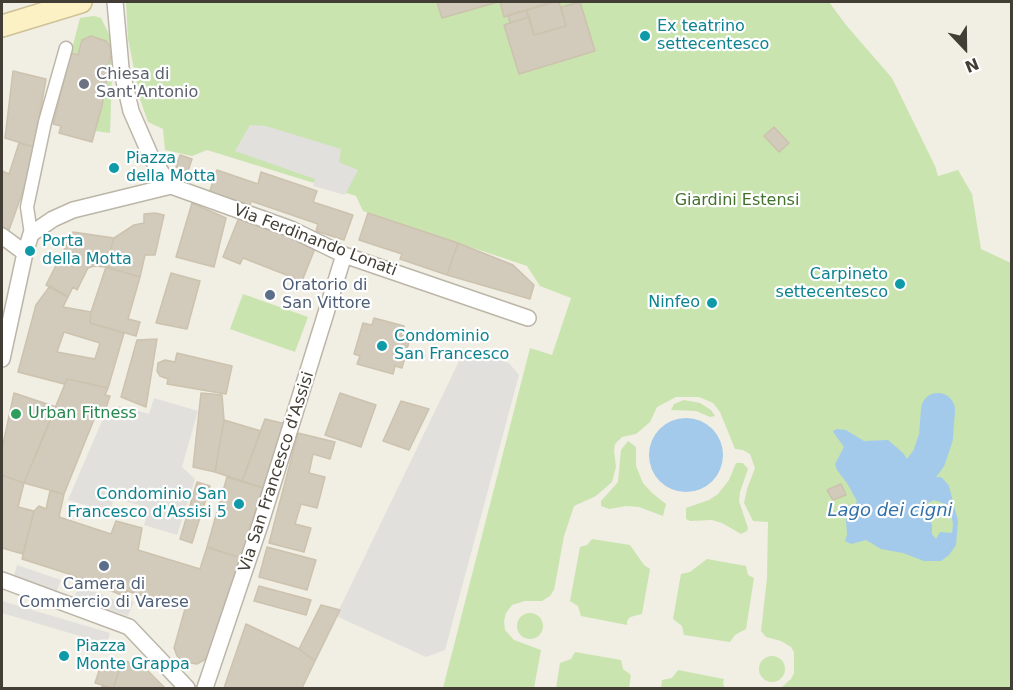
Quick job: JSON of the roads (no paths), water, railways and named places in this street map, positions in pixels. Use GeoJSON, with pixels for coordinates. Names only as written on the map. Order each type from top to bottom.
{"type":"FeatureCollection","features":[{"type":"Feature","properties":{"kind":"main road"},"geometry":{"type":"LineString","coordinates":[[2,26],[81,2]]}},
{"type":"Feature","properties":{"kind":"street"},"geometry":{"type":"LineString","coordinates":[[31,234],[53,219],[73,210],[171,186],[152,159],[130,111],[121,68],[115,2]]}},
{"type":"Feature","properties":{"kind":"street"},"geometry":{"type":"LineString","coordinates":[[2,359],[31,234],[27,207],[45,122],[66,48]]}},
{"type":"Feature","properties":{"kind":"street","name":"Via Ferdinando Lonati"},"geometry":{"type":"LineString","coordinates":[[171,186],[291,229],[344,255],[528,318]]}},
{"type":"Feature","properties":{"kind":"street"},"geometry":{"type":"LineString","coordinates":[[2,236],[25,253]]}},
{"type":"Feature","properties":{"kind":"street","name":"Via San Francesco d'Assisi"},"geometry":{"type":"LineString","coordinates":[[206,685],[261,522],[344,255]]}},
{"type":"Feature","properties":{"kind":"street"},"geometry":{"type":"LineString","coordinates":[[2,579],[129,627],[187,688]]}},
{"type":"Feature","properties":{"kind":"street"},"geometry":{"type":"LineString","coordinates":[[172,672],[206,685]]}},
{"type":"Feature","properties":{"kind":"water"},"geometry":{"type":"Polygon","coordinates":[[[686,418],[700,421],[712,429],[720,441],[723,455],[720,469],[712,481],[700,489],[686,492],[672,489],[660,481],[652,469],[649,455],[652,441],[660,429],[672,421],[686,418]]]}},
{"type":"Feature","properties":{"kind":"water","name":"Lago dei cigni"},"geometry":{"type":"Polygon","coordinates":[[[846,430],[864,441],[888,440],[903,453],[918,474],[924,477],[941,477],[945,481],[949,486],[958,521],[956,545],[949,555],[941,561],[924,561],[903,553],[881,549],[866,540],[851,544],[845,541],[847,535],[845,506],[856,504],[857,501],[837,470],[835,464],[844,447],[833,431],[846,430]],[[934,500],[926,504],[932,534],[936,539],[940,532],[952,533],[950,506],[934,500]]]}},
{"type":"Feature","properties":{"kind":"waterway","name":"Lago dei cigni"},"geometry":{"type":"LineString","coordinates":[[917,474],[929,458],[936,437],[938,410]]}},
{"type":"Feature","properties":{"kind":"place","name":"Ex teatrino settecentesco"},"geometry":{"type":"Point","coordinates":[645,36]}},
{"type":"Feature","properties":{"kind":"place","name":"Chiesa di Sant'Antonio"},"geometry":{"type":"Point","coordinates":[84,84]}},
{"type":"Feature","properties":{"kind":"place","name":"Piazza della Motta"},"geometry":{"type":"Point","coordinates":[114,168]}},
{"type":"Feature","properties":{"kind":"place","name":"Porta della Motta"},"geometry":{"type":"Point","coordinates":[30,251]}},
{"type":"Feature","properties":{"kind":"place","name":"Carpineto settecentesco"},"geometry":{"type":"Point","coordinates":[900,284]}},
{"type":"Feature","properties":{"kind":"place","name":"Oratorio di San Vittore"},"geometry":{"type":"Point","coordinates":[270,295]}},
{"type":"Feature","properties":{"kind":"place","name":"Ninfeo"},"geometry":{"type":"Point","coordinates":[712,303]}},
{"type":"Feature","properties":{"kind":"place","name":"Condominio San Francesco"},"geometry":{"type":"Point","coordinates":[382,346]}},
{"type":"Feature","properties":{"kind":"place","name":"Urban Fitness"},"geometry":{"type":"Point","coordinates":[16,414]}},
{"type":"Feature","properties":{"kind":"place","name":"Condominio San Francesco d'Assisi 5"},"geometry":{"type":"Point","coordinates":[239,504]}},
{"type":"Feature","properties":{"kind":"place","name":"Camera di Commercio di Varese"},"geometry":{"type":"Point","coordinates":[104,566]}},
{"type":"Feature","properties":{"kind":"place","name":"Piazza Monte Grappa"},"geometry":{"type":"Point","coordinates":[64,656]}},
{"type":"Feature","properties":{"kind":"park label","name":"Giardini Estensi"},"geometry":{"type":"Point","coordinates":[737,201]}}]}
